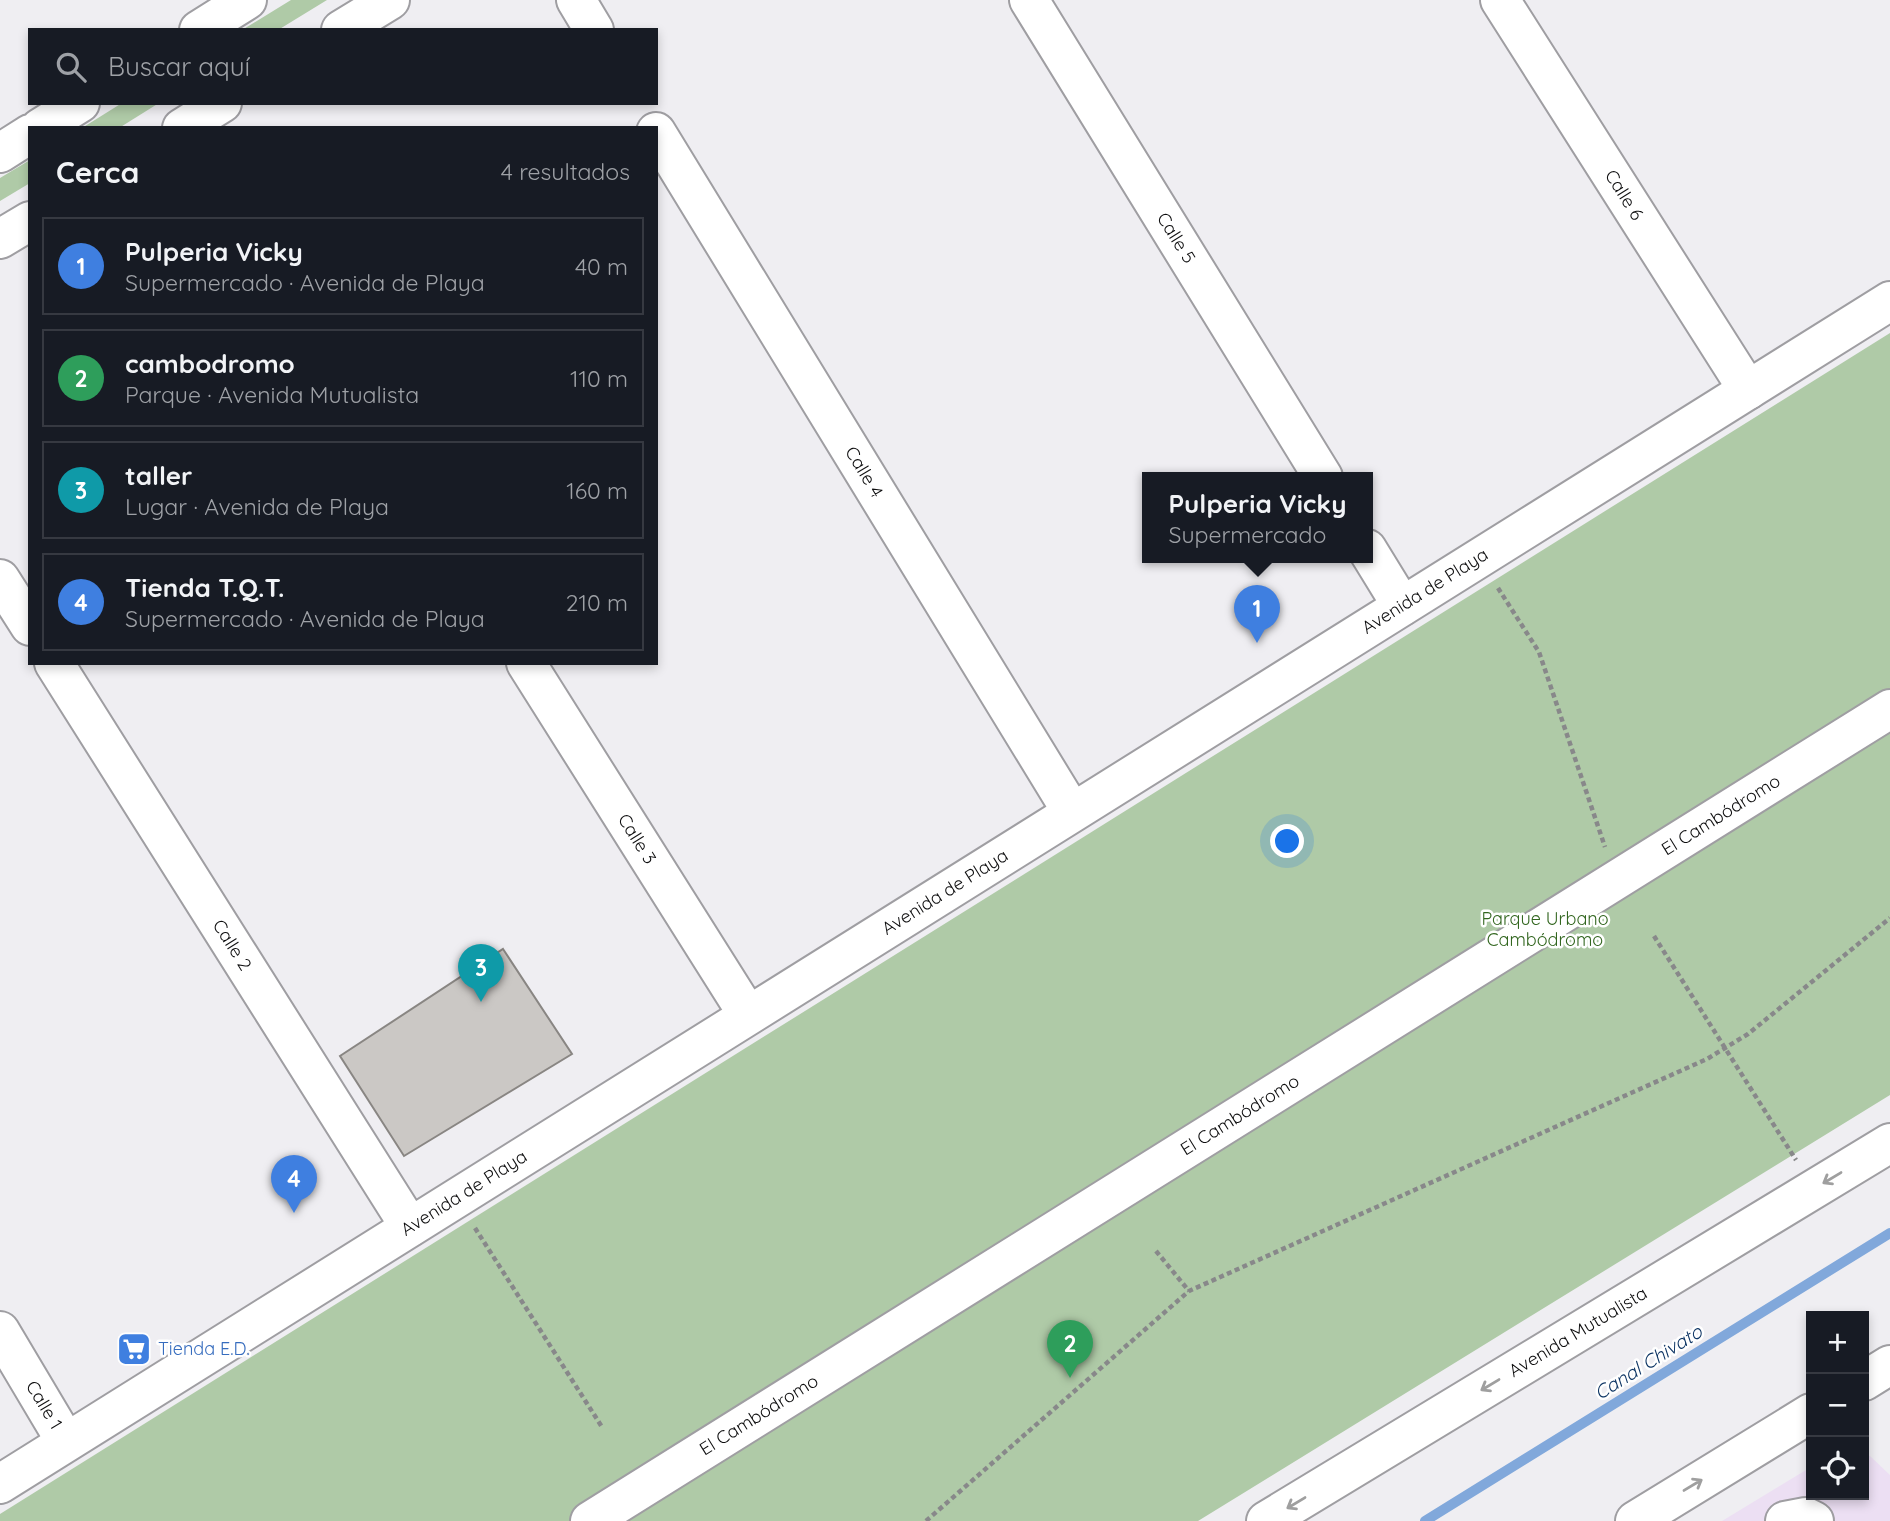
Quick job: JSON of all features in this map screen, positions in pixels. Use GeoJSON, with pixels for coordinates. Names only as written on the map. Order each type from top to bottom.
{"type":"FeatureCollection","features":[{"type":"Feature","properties":{"kind":"street"},"geometry":{"type":"LineString","coordinates":[[202,28],[247,0]]}},
{"type":"Feature","properties":{"kind":"street"},"geometry":{"type":"LineString","coordinates":[[344,28],[390,0]]}},
{"type":"Feature","properties":{"kind":"street"},"geometry":{"type":"LineString","coordinates":[[576,0],[593,28]]}},
{"type":"Feature","properties":{"kind":"street","name":"Calle 5"},"geometry":{"type":"LineString","coordinates":[[1029,0],[1320,472]]}},
{"type":"Feature","properties":{"kind":"street","name":"Calle 6"},"geometry":{"type":"LineString","coordinates":[[1500,0],[1748,390]]}},
{"type":"Feature","properties":{"kind":"street"},"geometry":{"type":"LineString","coordinates":[[43,126],[77,105]]}},
{"type":"Feature","properties":{"kind":"street"},"geometry":{"type":"LineString","coordinates":[[188,126],[219,105]]}},
{"type":"Feature","properties":{"kind":"street","name":"Calle 4"},"geometry":{"type":"LineString","coordinates":[[640,105],[653,126]]}},
{"type":"Feature","properties":{"kind":"street"},"geometry":{"type":"LineString","coordinates":[[0,153],[28,135]]}},
{"type":"Feature","properties":{"kind":"street","name":"Calle 4"},"geometry":{"type":"LineString","coordinates":[[658,135],[1072,812]]}},
{"type":"Feature","properties":{"kind":"street"},"geometry":{"type":"LineString","coordinates":[[0,239],[28,222]]}},
{"type":"Feature","properties":{"kind":"street","name":"Avenida de Playa"},"geometry":{"type":"LineString","coordinates":[[0,1484],[1890,301]]}},
{"type":"Feature","properties":{"kind":"street"},"geometry":{"type":"LineString","coordinates":[[1373,559],[1402,606]]}},
{"type":"Feature","properties":{"kind":"street"},"geometry":{"type":"LineString","coordinates":[[0,579],[28,623]]}},
{"type":"Feature","properties":{"kind":"street","name":"Calle 2"},"geometry":{"type":"LineString","coordinates":[[55,665],[410,1227]]}},
{"type":"Feature","properties":{"kind":"street","name":"Calle 3"},"geometry":{"type":"LineString","coordinates":[[527,665],[748,1015]]}},
{"type":"Feature","properties":{"kind":"street","name":"El Cambódromo"},"geometry":{"type":"LineString","coordinates":[[590,1521],[1890,709]]}},
{"type":"Feature","properties":{"kind":"street","name":"Avenida Mutualista"},"geometry":{"type":"LineString","coordinates":[[1266,1521],[1890,1143]]}},
{"type":"Feature","properties":{"kind":"street","name":"Calle 1"},"geometry":{"type":"LineString","coordinates":[[0,1331],[66,1442]]}},
{"type":"Feature","properties":{"kind":"street"},"geometry":{"type":"LineString","coordinates":[[1869,1378],[1890,1365]]}},
{"type":"Feature","properties":{"kind":"street"},"geometry":{"type":"LineString","coordinates":[[1635,1521],[1806,1416]]}},
{"type":"Feature","properties":{"kind":"street"},"geometry":{"type":"LineString","coordinates":[[1785,1521],[1806,1517],[1814,1521]]}},
{"type":"Feature","properties":{"kind":"path"},"geometry":{"type":"LineString","coordinates":[[1480,557],[1539,652],[1617,880]]}},
{"type":"Feature","properties":{"kind":"path"},"geometry":{"type":"LineString","coordinates":[[926,1521],[1189,1291],[1707,1059],[1748,1034],[1890,918]]}},
{"type":"Feature","properties":{"kind":"path"},"geometry":{"type":"LineString","coordinates":[[1654,936],[1815,1188]]}},
{"type":"Feature","properties":{"kind":"path"},"geometry":{"type":"LineString","coordinates":[[455,1198],[602,1427]]}},
{"type":"Feature","properties":{"kind":"path"},"geometry":{"type":"LineString","coordinates":[[1156,1251],[1189,1291]]}},
{"type":"Feature","properties":{"kind":"shaded area"},"geometry":{"type":"Polygon","coordinates":[[[1869,1456],[1890,1475],[1890,1521],[1722,1521],[1806,1470],[1806,1500],[1869,1500],[1869,1456]]]}},
{"type":"Feature","properties":{"kind":"green space"},"geometry":{"type":"Polygon","coordinates":[[[291,0],[327,0],[281,28],[245,28],[291,0]]]}},
{"type":"Feature","properties":{"kind":"green space"},"geometry":{"type":"Polygon","coordinates":[[[119,105],[156,105],[122,126],[85,126],[119,105]]]}},
{"type":"Feature","properties":{"kind":"green space"},"geometry":{"type":"Polygon","coordinates":[[[28,161],[28,184],[0,201],[0,178],[28,161]]]}},
{"type":"Feature","properties":{"kind":"green space","name":"Parque Urbano Cambódromo"},"geometry":{"type":"Polygon","coordinates":[[[1890,333],[1890,1095],[1198,1521],[0,1521],[0,1514],[1890,333]]]}},
{"type":"Feature","properties":{"kind":"building"},"geometry":{"type":"Polygon","coordinates":[[[503,949],[572,1054],[404,1156],[340,1056],[503,949]]]}},
{"type":"Feature","properties":{"kind":"waterway","name":"Canal Chivato"},"geometry":{"type":"LineString","coordinates":[[1425,1521],[1890,1233]]}},
{"type":"Feature","properties":{"kind":"place","name":"Pulperia Vicky"},"geometry":{"type":"Point","coordinates":[1257,643]}},
{"type":"Feature","properties":{"kind":"place","name":"taller"},"geometry":{"type":"Point","coordinates":[481,1002]}},
{"type":"Feature","properties":{"kind":"place","name":"Tienda T.Q.T."},"geometry":{"type":"Point","coordinates":[294,1213]}},
{"type":"Feature","properties":{"kind":"place","name":"Tienda E.D."},"geometry":{"type":"Point","coordinates":[134,1349]}},
{"type":"Feature","properties":{"kind":"place","name":"cambodromo"},"geometry":{"type":"Point","coordinates":[1070,1378]}}]}
